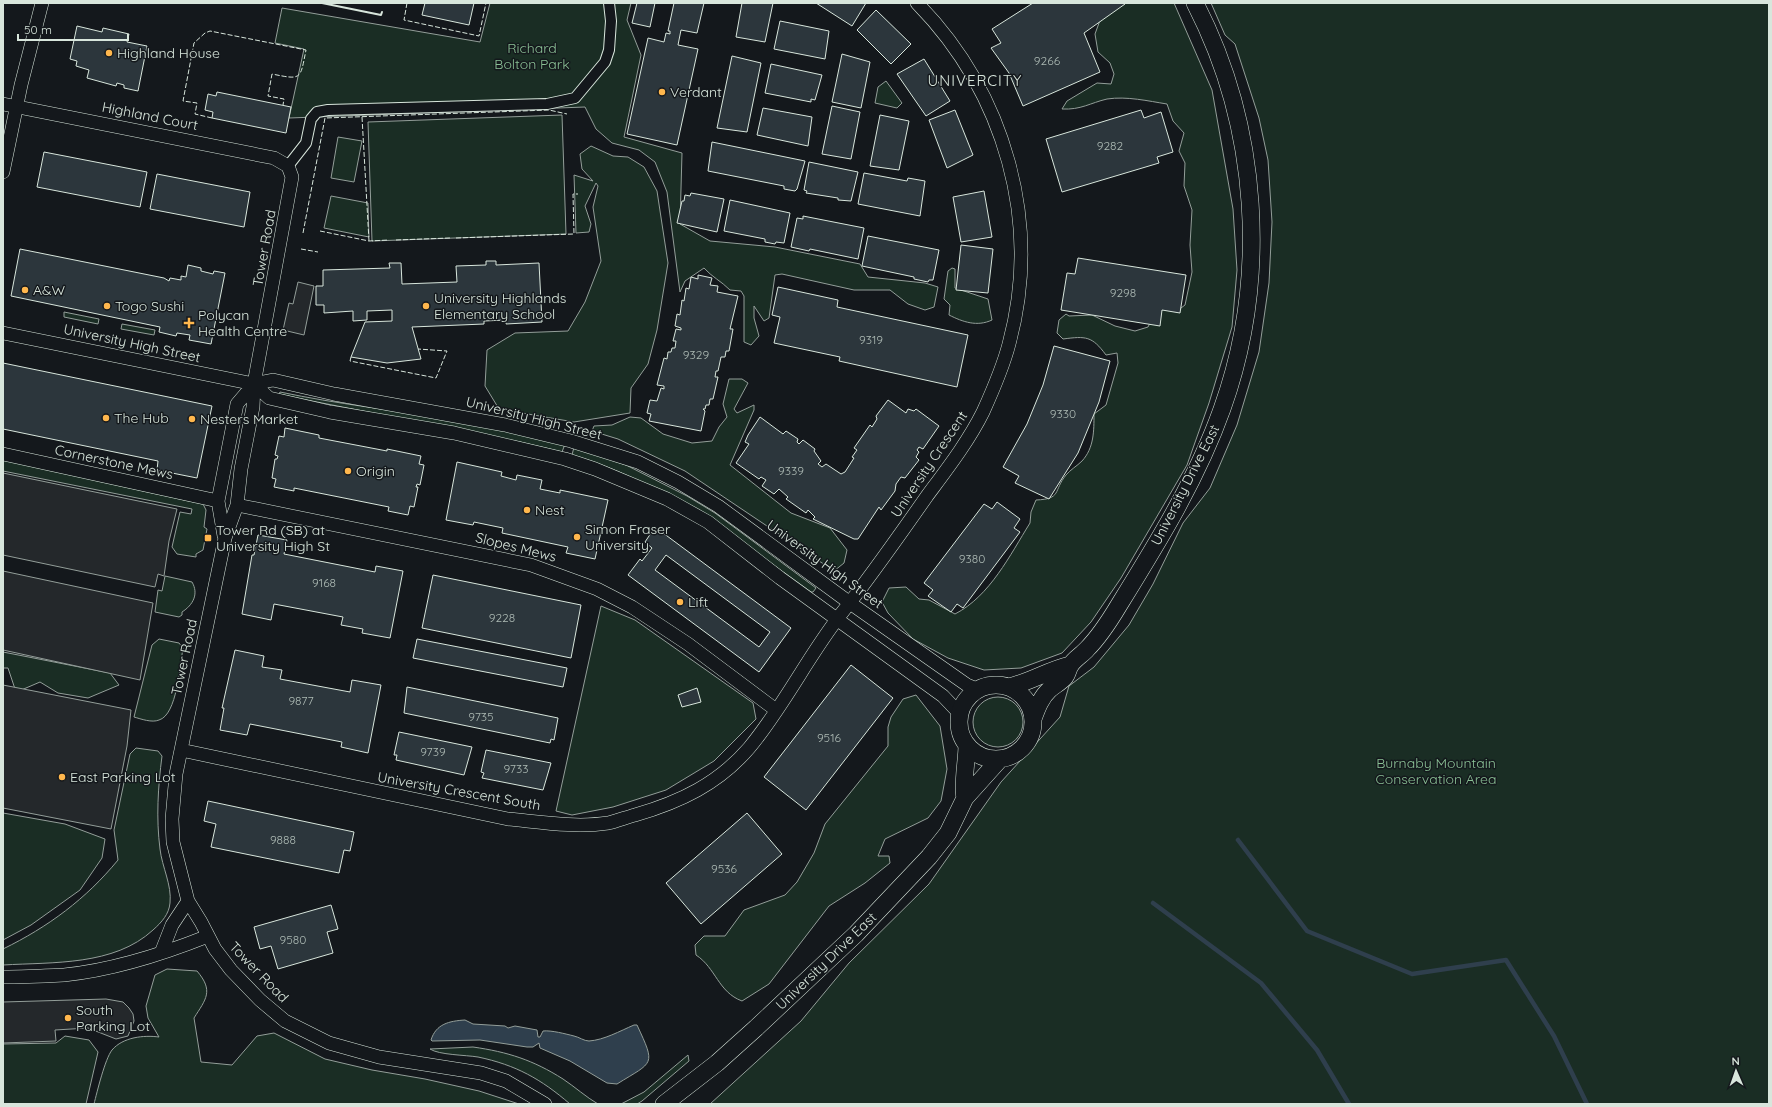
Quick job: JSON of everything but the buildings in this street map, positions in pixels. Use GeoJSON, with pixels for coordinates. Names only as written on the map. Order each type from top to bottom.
{"type":"FeatureCollection","features":[{"type":"Feature","properties":{"kind":"street"},"geometry":{"type":"LineString","coordinates":[[3,172],[42,3]]}},
{"type":"Feature","properties":{"kind":"street"},"geometry":{"type":"LineString","coordinates":[[288,166],[306,143],[311,119],[317,112],[336,110],[547,104],[576,98],[605,62],[609,50],[611,21],[609,3]]}},
{"type":"Feature","properties":{"kind":"street","name":"University Crescent"},"geometry":{"type":"LineString","coordinates":[[838,618],[971,433],[997,381],[1009,344],[1016,311],[1021,266],[1020,222],[1009,161],[998,126],[980,87],[952,43],[917,3]]}},
{"type":"Feature","properties":{"kind":"street","name":"University Drive East"},"geometry":{"type":"LineString","coordinates":[[1009,687],[1038,678],[1056,668],[1070,665],[1088,649],[1105,627],[1178,507],[1202,459],[1222,409],[1238,359],[1244,328],[1251,267],[1250,210],[1246,157],[1226,78],[1212,37],[1195,3]]}},
{"type":"Feature","properties":{"kind":"street","name":"Highland Court"},"geometry":{"type":"LineString","coordinates":[[3,104],[274,158],[288,166]]}},
{"type":"Feature","properties":{"kind":"street","name":"Tower Road"},"geometry":{"type":"LineString","coordinates":[[288,166],[292,177],[254,384],[253,407],[241,469],[237,505],[225,538],[176,774],[172,819],[173,842],[188,901],[215,949],[231,970],[260,1000],[285,1020],[329,1043],[379,1057],[481,1073],[506,1081],[545,1104]]}},
{"type":"Feature","properties":{"kind":"street","name":"University High Street"},"geometry":{"type":"LineString","coordinates":[[3,333],[254,384],[273,380],[334,394],[505,425],[571,441],[638,462],[678,482],[718,506],[850,603],[968,685],[979,690]]}},
{"type":"Feature","properties":{"kind":"street"},"geometry":{"type":"LineString","coordinates":[[254,384],[269,398],[330,412],[454,433],[565,459],[595,469],[667,499],[708,522],[780,578],[838,618],[943,696],[960,714]]}},
{"type":"Feature","properties":{"kind":"street","name":"Tower Road"},"geometry":{"type":"LineString","coordinates":[[225,538],[218,501],[237,404],[254,384]]}},
{"type":"Feature","properties":{"kind":"street","name":"Cornerstone Mews"},"geometry":{"type":"LineString","coordinates":[[3,454],[218,501]]}},
{"type":"Feature","properties":{"kind":"street","name":"Slopes Mews"},"geometry":{"type":"LineString","coordinates":[[237,505],[531,565],[591,586],[638,611],[688,644],[776,710]]}},
{"type":"Feature","properties":{"kind":"street","name":"University Crescent South"},"geometry":{"type":"LineString","coordinates":[[181,750],[508,819],[562,824],[608,823],[658,808],[702,790],[730,768],[749,747],[776,710],[838,618]]}},
{"type":"Feature","properties":{"kind":"street","name":"University Drive East"},"geometry":{"type":"LineString","coordinates":[[1033,720],[1039,703],[1048,690],[1066,677],[1070,665]]}},
{"type":"Feature","properties":{"kind":"street"},"geometry":{"type":"LineString","coordinates":[[998,685],[1009,687],[1018,692],[1026,700],[1031,709],[1033,720],[1032,731],[1028,741],[1021,749],[1012,755],[1000,758],[988,758],[976,753],[967,745],[962,736],[960,714],[964,704],[979,690],[988,686],[998,685]]}},
{"type":"Feature","properties":{"kind":"street","name":"University Drive East"},"geometry":{"type":"LineString","coordinates":[[966,798],[963,789],[966,776],[967,745]]}},
{"type":"Feature","properties":{"kind":"street","name":"University Drive East"},"geometry":{"type":"LineString","coordinates":[[664,1104],[717,1063],[856,934],[929,857],[948,833],[966,798],[1000,758]]}},
{"type":"Feature","properties":{"kind":"street"},"geometry":{"type":"LineString","coordinates":[[161,953],[172,925],[188,901]]}},
{"type":"Feature","properties":{"kind":"street"},"geometry":{"type":"LineString","coordinates":[[3,977],[65,975],[104,968],[161,953],[208,936]]}},
{"type":"Feature","properties":{"kind":"green space","name":"Richard Bolton Park"},"geometry":{"type":"Polygon","coordinates":[[[490,3],[631,3],[627,20],[641,55],[624,137],[682,153],[680,224],[710,241],[775,247],[860,264],[868,277],[925,283],[938,287],[934,307],[925,310],[908,304],[890,290],[854,290],[782,274],[775,275],[769,318],[764,321],[754,306],[754,318],[759,336],[751,345],[744,342],[744,296],[741,291],[730,290],[704,268],[685,281],[680,292],[667,192],[655,162],[639,150],[612,143],[596,129],[585,107],[289,118],[304,49],[275,43],[282,8],[480,42],[490,3]]]}},
{"type":"Feature","properties":{"kind":"green space"},"geometry":{"type":"Polygon","coordinates":[[[1113,3],[1174,3],[1212,90],[1233,209],[1237,270],[1232,327],[1209,403],[1187,465],[1121,578],[1091,622],[1062,653],[1021,668],[984,670],[948,658],[913,639],[888,613],[882,602],[889,588],[906,587],[919,599],[929,600],[955,614],[979,597],[1007,561],[1030,523],[1031,512],[1036,500],[1050,498],[1053,496],[1069,471],[1086,456],[1091,445],[1094,427],[1094,414],[1106,405],[1118,363],[1117,353],[1106,355],[1097,344],[1088,339],[1063,339],[1057,333],[1059,320],[1066,314],[1069,316],[1092,315],[1115,326],[1135,331],[1148,327],[1155,313],[1166,306],[1177,311],[1185,305],[1192,272],[1190,245],[1192,210],[1184,186],[1185,163],[1179,151],[1184,133],[1173,121],[1167,104],[1137,99],[1115,98],[1080,107],[1062,109],[1067,101],[1097,83],[1111,84],[1114,74],[1110,63],[1098,52],[1095,34],[1103,12],[1113,3]]]}},
{"type":"Feature","properties":{"kind":"green space","name":"Burnaby Mountain Conservation Area"},"geometry":{"type":"Polygon","coordinates":[[[1211,3],[1769,3],[1769,1104],[710,1104],[801,1021],[849,963],[929,884],[1001,782],[1060,717],[1069,686],[1094,667],[1129,625],[1153,584],[1183,523],[1210,488],[1237,425],[1259,352],[1269,283],[1272,222],[1268,160],[1259,118],[1235,44],[1225,35],[1211,3]]]}},
{"type":"Feature","properties":{"kind":"green space"},"geometry":{"type":"Polygon","coordinates":[[[886,81],[902,103],[897,108],[875,103],[878,87],[886,81]]]}},
{"type":"Feature","properties":{"kind":"green space"},"geometry":{"type":"Polygon","coordinates":[[[562,115],[566,234],[372,241],[368,122],[562,115]]]}},
{"type":"Feature","properties":{"kind":"green space"},"geometry":{"type":"Polygon","coordinates":[[[338,137],[362,141],[354,182],[331,178],[338,137]]]}},
{"type":"Feature","properties":{"kind":"green space"},"geometry":{"type":"Polygon","coordinates":[[[591,146],[613,156],[628,157],[644,167],[657,191],[668,263],[657,330],[648,364],[631,388],[630,413],[574,422],[499,409],[485,386],[487,350],[515,333],[568,331],[585,302],[601,261],[593,207],[598,186],[596,183],[585,206],[591,224],[589,232],[576,233],[574,175],[593,181],[582,169],[580,154],[591,146]]]}},
{"type":"Feature","properties":{"kind":"green space"},"geometry":{"type":"Polygon","coordinates":[[[331,196],[368,203],[369,237],[324,228],[331,196]]]}},
{"type":"Feature","properties":{"kind":"green space"},"geometry":{"type":"Polygon","coordinates":[[[952,268],[955,269],[955,288],[988,299],[992,320],[981,323],[970,323],[949,315],[950,305],[944,299],[948,271],[952,268]]]}},
{"type":"Feature","properties":{"kind":"green space"},"geometry":{"type":"Polygon","coordinates":[[[64,312],[99,319],[98,324],[64,317],[64,312]]]}},
{"type":"Feature","properties":{"kind":"green space"},"geometry":{"type":"Polygon","coordinates":[[[122,324],[155,330],[154,335],[121,329],[122,324]]]}},
{"type":"Feature","properties":{"kind":"green space"},"geometry":{"type":"Polygon","coordinates":[[[729,379],[742,379],[748,383],[734,409],[737,413],[754,405],[754,410],[730,465],[791,513],[830,528],[847,550],[844,563],[834,571],[685,471],[618,439],[592,431],[594,426],[612,425],[630,417],[641,418],[663,434],[692,443],[712,441],[719,427],[727,417],[723,404],[729,379]]]}},
{"type":"Feature","properties":{"kind":"green space"},"geometry":{"type":"Polygon","coordinates":[[[280,392],[451,420],[565,444],[562,452],[520,442],[279,394],[280,392]]]}},
{"type":"Feature","properties":{"kind":"green space"},"geometry":{"type":"Polygon","coordinates":[[[574,447],[626,465],[687,496],[715,513],[816,588],[813,592],[811,592],[755,551],[697,513],[667,496],[605,466],[572,455],[574,447]]]}},
{"type":"Feature","properties":{"kind":"green space"},"geometry":{"type":"Polygon","coordinates":[[[3,460],[203,504],[206,510],[204,527],[207,529],[203,550],[196,554],[196,557],[177,554],[172,547],[180,512],[191,514],[192,509],[3,471],[3,460]]]}},
{"type":"Feature","properties":{"kind":"green space"},"geometry":{"type":"Polygon","coordinates":[[[165,576],[192,582],[194,586],[194,599],[179,617],[155,612],[158,590],[162,591],[165,576]]]}},
{"type":"Feature","properties":{"kind":"green space"},"geometry":{"type":"Polygon","coordinates":[[[601,606],[635,620],[753,703],[756,719],[714,761],[666,790],[613,807],[572,815],[556,811],[601,606]]]}},
{"type":"Feature","properties":{"kind":"green space"},"geometry":{"type":"Polygon","coordinates":[[[159,639],[179,643],[183,648],[177,688],[174,700],[165,716],[156,721],[143,720],[134,717],[152,645],[159,639]]]}},
{"type":"Feature","properties":{"kind":"green space"},"geometry":{"type":"Polygon","coordinates":[[[3,652],[110,673],[119,685],[88,698],[58,693],[40,682],[19,691],[15,689],[8,668],[3,668],[3,652]]]}},
{"type":"Feature","properties":{"kind":"green space"},"geometry":{"type":"Polygon","coordinates":[[[916,695],[940,726],[947,769],[941,801],[928,818],[885,839],[878,856],[889,856],[890,863],[865,883],[829,906],[769,984],[742,1001],[734,997],[722,986],[703,960],[696,955],[695,945],[704,936],[725,936],[744,910],[785,895],[797,882],[814,853],[825,824],[888,746],[888,727],[891,717],[903,699],[916,695]]]}},
{"type":"Feature","properties":{"kind":"green space"},"geometry":{"type":"Polygon","coordinates":[[[998,697],[1008,699],[1016,704],[1021,712],[1023,722],[1021,732],[1016,740],[1008,745],[998,747],[988,745],[980,740],[975,732],[973,722],[975,712],[980,704],[988,699],[998,697]]]}},
{"type":"Feature","properties":{"kind":"green space"},"geometry":{"type":"Polygon","coordinates":[[[136,748],[158,751],[162,756],[158,826],[161,856],[170,890],[170,903],[164,918],[153,930],[137,942],[102,956],[62,962],[3,965],[3,949],[35,931],[65,911],[93,887],[118,860],[114,830],[130,754],[136,748]]]}},
{"type":"Feature","properties":{"kind":"green space"},"geometry":{"type":"Polygon","coordinates":[[[3,813],[65,824],[105,839],[102,858],[80,890],[31,925],[3,940],[3,813]]]}},
{"type":"Feature","properties":{"kind":"green space"},"geometry":{"type":"Polygon","coordinates":[[[167,969],[197,971],[205,984],[207,990],[205,1000],[194,1018],[201,1062],[232,1065],[257,1036],[274,1033],[325,1059],[372,1070],[425,1079],[479,1091],[519,1104],[94,1104],[104,1068],[112,1050],[122,1042],[134,1038],[147,1036],[159,1037],[148,1018],[146,1006],[155,975],[167,969]]]}},
{"type":"Feature","properties":{"kind":"green space"},"geometry":{"type":"Polygon","coordinates":[[[65,1036],[89,1040],[98,1052],[86,1104],[3,1104],[3,1044],[56,1043],[65,1036]]]}},
{"type":"Feature","properties":{"kind":"green space"},"geometry":{"type":"Polygon","coordinates":[[[473,1047],[498,1051],[531,1062],[552,1072],[598,1104],[570,1104],[538,1080],[516,1069],[492,1060],[446,1054],[430,1049],[473,1047]]]}},
{"type":"Feature","properties":{"kind":"green space"},"geometry":{"type":"Polygon","coordinates":[[[688,1055],[689,1061],[642,1101],[637,1104],[621,1104],[644,1092],[688,1055]]]}},
{"type":"Feature","properties":{"kind":"shaded area"},"geometry":{"type":"Polygon","coordinates":[[[298,282],[314,286],[304,335],[283,330],[289,303],[293,304],[298,282]]]}},
{"type":"Feature","properties":{"kind":"shaded area"},"geometry":{"type":"Polygon","coordinates":[[[3,473],[177,509],[169,541],[164,576],[158,574],[155,587],[3,555],[3,473]]]}},
{"type":"Feature","properties":{"kind":"shaded area"},"geometry":{"type":"Polygon","coordinates":[[[3,571],[153,603],[140,680],[3,650],[3,571]]]}},
{"type":"Feature","properties":{"kind":"shaded area","name":"East Parking Lot"},"geometry":{"type":"Polygon","coordinates":[[[3,685],[131,710],[127,746],[111,829],[3,808],[3,685]]]}},
{"type":"Feature","properties":{"kind":"shaded area","name":"South Parking Lot"},"geometry":{"type":"Polygon","coordinates":[[[106,999],[123,1002],[133,1014],[134,1021],[128,1036],[116,1039],[88,1028],[55,1030],[56,1041],[3,1043],[3,1002],[106,999]]]}},
{"type":"Feature","properties":{"kind":"water"},"geometry":{"type":"Polygon","coordinates":[[[465,1020],[473,1024],[505,1026],[508,1028],[515,1026],[537,1030],[538,1037],[540,1037],[543,1031],[550,1031],[589,1041],[606,1037],[637,1025],[647,1048],[649,1056],[648,1061],[645,1066],[617,1084],[607,1083],[570,1061],[540,1048],[539,1043],[533,1047],[527,1047],[480,1040],[431,1040],[436,1030],[444,1024],[465,1020]]]}},
{"type":"Feature","properties":{"kind":"waterway"},"geometry":{"type":"LineString","coordinates":[[1238,840],[1307,931],[1412,974],[1506,960],[1554,1036],[1587,1104]]}},
{"type":"Feature","properties":{"kind":"waterway"},"geometry":{"type":"LineString","coordinates":[[1153,903],[1261,983],[1317,1050],[1349,1104]]}},
{"type":"Feature","properties":{"kind":"fence"},"geometry":{"type":"LineString","coordinates":[[407,3],[404,20],[479,36],[486,3]]}},
{"type":"Feature","properties":{"kind":"fence"},"geometry":{"type":"LineString","coordinates":[[212,118],[195,114],[197,103],[183,101],[194,43],[205,33],[210,31],[306,50],[301,72],[298,76],[289,77],[272,74],[268,96],[284,99],[283,105]]}},
{"type":"Feature","properties":{"kind":"fence"},"geometry":{"type":"LineString","coordinates":[[303,233],[325,118],[549,110],[567,114]]}},
{"type":"Feature","properties":{"kind":"fence"},"geometry":{"type":"LineString","coordinates":[[362,117],[369,241]]}},
{"type":"Feature","properties":{"kind":"fence"},"geometry":{"type":"LineString","coordinates":[[456,238],[574,234],[573,194],[578,194]]}},
{"type":"Feature","properties":{"kind":"fence"},"geometry":{"type":"LineString","coordinates":[[320,231],[369,241],[389,240]]}},
{"type":"Feature","properties":{"kind":"fence"},"geometry":{"type":"LineString","coordinates":[[396,240],[450,238]]}},
{"type":"Feature","properties":{"kind":"fence"},"geometry":{"type":"LineString","coordinates":[[301,249],[318,252]]}},
{"type":"Feature","properties":{"kind":"fence"},"geometry":{"type":"LineString","coordinates":[[351,357],[350,361],[436,378],[447,351],[418,349]]}},
{"type":"Feature","properties":{"kind":"wall"},"geometry":{"type":"LineString","coordinates":[[322,3],[381,15],[382,12]]}},
{"type":"Feature","properties":{"kind":"place","name":"Highland House"},"geometry":{"type":"Point","coordinates":[109,53]}},
{"type":"Feature","properties":{"kind":"place","name":"Verdant"},"geometry":{"type":"Point","coordinates":[662,92]}},
{"type":"Feature","properties":{"kind":"place","name":"A&W"},"geometry":{"type":"Point","coordinates":[25,290]}},
{"type":"Feature","properties":{"kind":"place","name":"Togo Sushi"},"geometry":{"type":"Point","coordinates":[107,306]}},
{"type":"Feature","properties":{"kind":"place","name":"University Highlands Elementary School"},"geometry":{"type":"Point","coordinates":[426,306]}},
{"type":"Feature","properties":{"kind":"place","name":"Polycan Health Centre"},"geometry":{"type":"Point","coordinates":[189,323]}},
{"type":"Feature","properties":{"kind":"place","name":"The Hub"},"geometry":{"type":"Point","coordinates":[106,418]}},
{"type":"Feature","properties":{"kind":"place","name":"Nesters Market"},"geometry":{"type":"Point","coordinates":[192,419]}},
{"type":"Feature","properties":{"kind":"place","name":"Origin"},"geometry":{"type":"Point","coordinates":[348,471]}},
{"type":"Feature","properties":{"kind":"place","name":"Nest"},"geometry":{"type":"Point","coordinates":[527,510]}},
{"type":"Feature","properties":{"kind":"place","name":"Simon Fraser University"},"geometry":{"type":"Point","coordinates":[577,537]}},
{"type":"Feature","properties":{"kind":"place","name":"Tower Rd (SB) at University High St"},"geometry":{"type":"Point","coordinates":[208,538]}},
{"type":"Feature","properties":{"kind":"place","name":"Lift"},"geometry":{"type":"Point","coordinates":[680,602]}},
{"type":"Feature","properties":{"kind":"place","name":"East Parking Lot"},"geometry":{"type":"Point","coordinates":[62,777]}},
{"type":"Feature","properties":{"kind":"place","name":"South Parking Lot"},"geometry":{"type":"Point","coordinates":[68,1018]}},
{"type":"Feature","properties":{"kind":"district","name":"UNIVERCITY"},"geometry":{"type":"Point","coordinates":[975,80]}}]}
